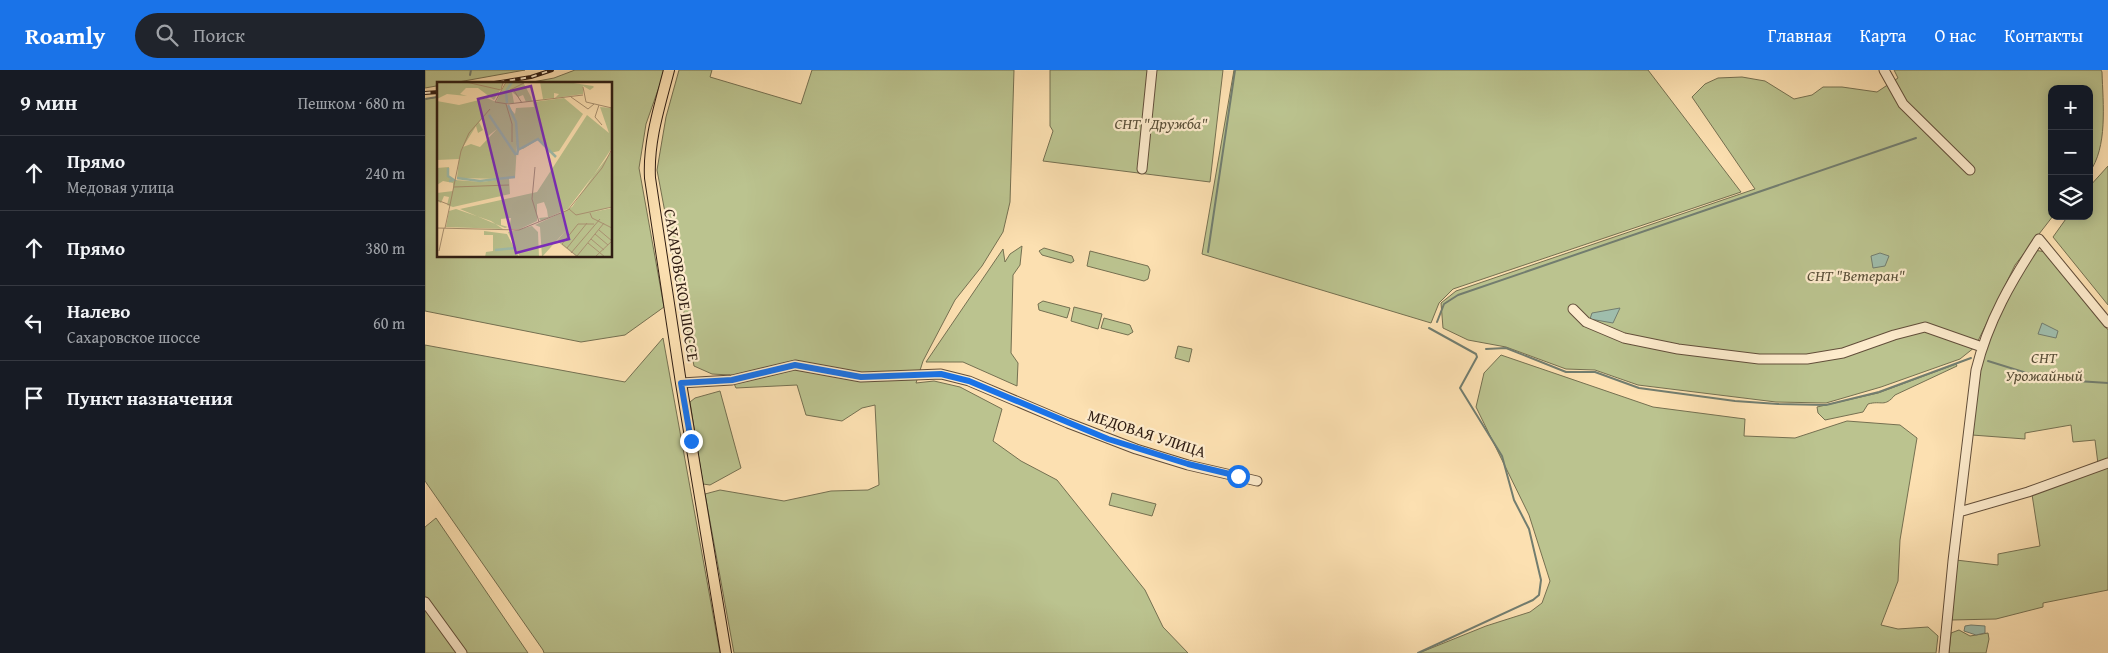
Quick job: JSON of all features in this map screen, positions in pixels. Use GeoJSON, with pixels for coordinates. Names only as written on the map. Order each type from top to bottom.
{"type":"FeatureCollection","features":[{"type":"Feature","properties":{"kind":"main road","name":"САХАРОВСКОЕ ШОССЕ"},"geometry":{"type":"LineString","coordinates":[[669,70],[655,127],[650,169],[681,383],[726,653]]}},
{"type":"Feature","properties":{"kind":"street"},"geometry":{"type":"LineString","coordinates":[[1142,169],[1152,70]]}},
{"type":"Feature","properties":{"kind":"street"},"geometry":{"type":"LineString","coordinates":[[1884,70],[1903,104],[1970,170]]}},
{"type":"Feature","properties":{"kind":"street"},"geometry":{"type":"LineString","coordinates":[[1944,653],[1976,370],[1982,346],[2011,281],[2039,239],[2108,323]]}},
{"type":"Feature","properties":{"kind":"street"},"geometry":{"type":"LineString","coordinates":[[1573,309],[1586,322],[1624,338],[1678,349],[1759,359],[1807,359],[1843,353],[1894,335],[1925,327],[1982,346]]}},
{"type":"Feature","properties":{"kind":"street","name":"МЕДОВАЯ УЛИЦА"},"geometry":{"type":"LineString","coordinates":[[681,383],[732,380],[795,365],[861,377],[941,374],[969,381],[1136,448],[1188,464],[1257,481]]}},
{"type":"Feature","properties":{"kind":"street"},"geometry":{"type":"LineString","coordinates":[[1959,512],[2028,492],[2108,463]]}},
{"type":"Feature","properties":{"kind":"street"},"geometry":{"type":"LineString","coordinates":[[425,602],[462,653]]}},
{"type":"Feature","properties":{"kind":"green space"},"geometry":{"type":"Polygon","coordinates":[[[425,70],[525,70],[458,82],[437,82],[437,86],[425,88],[425,70]]]}},
{"type":"Feature","properties":{"kind":"green space"},"geometry":{"type":"Polygon","coordinates":[[[575,70],[665,70],[646,124],[639,168],[664,307],[625,335],[581,342],[425,311],[425,99],[437,97],[437,258],[613,258],[613,82],[533,82],[554,78],[575,70]]]}},
{"type":"Feature","properties":{"kind":"green space"},"geometry":{"type":"Polygon","coordinates":[[[679,70],[712,70],[710,77],[801,104],[812,70],[1014,70],[1010,202],[1003,232],[982,266],[955,300],[923,361],[916,383],[934,381],[960,387],[1002,409],[993,441],[1021,461],[1057,480],[1145,590],[1163,627],[1188,653],[734,653],[705,494],[720,490],[784,501],[831,491],[868,490],[879,485],[875,405],[862,408],[842,421],[806,415],[797,385],[736,388],[730,375],[712,374],[694,366],[657,170],[666,117],[679,70]]]}},
{"type":"Feature","properties":{"kind":"green space","name":"СНТ \"Дружба\""},"geometry":{"type":"Polygon","coordinates":[[[1050,70],[1223,70],[1210,182],[1043,161],[1053,131],[1050,126],[1050,70]]]}},
{"type":"Feature","properties":{"kind":"green space"},"geometry":{"type":"Polygon","coordinates":[[[1234,70],[1648,70],[1741,192],[1453,289],[1439,303],[1431,323],[1202,254],[1234,70]]]}},
{"type":"Feature","properties":{"kind":"green space","name":"СНТ \"Ветеран\""},"geometry":{"type":"Polygon","coordinates":[[[1894,70],[2101,70],[2102,72],[2102,138],[2093,166],[2093,85],[2048,85],[2048,220],[2050,220],[2015,265],[1975,347],[1960,359],[1881,387],[1826,403],[1776,402],[1638,385],[1595,370],[1566,369],[1506,347],[1468,340],[1443,328],[1441,303],[1456,291],[1755,189],[1692,97],[1705,84],[1718,78],[1742,77],[1765,81],[1794,99],[1812,95],[1823,87],[1842,87],[1877,92],[1898,78],[1894,70]]]}},
{"type":"Feature","properties":{"kind":"green space"},"geometry":{"type":"Polygon","coordinates":[[[2108,166],[2108,305],[2053,237],[2065,220],[2093,220],[2093,183],[2108,166]]]}},
{"type":"Feature","properties":{"kind":"green space"},"geometry":{"type":"Polygon","coordinates":[[[1022,246],[1020,265],[1013,275],[1011,353],[1018,363],[1017,386],[963,362],[926,362],[1003,249],[1005,262],[1010,254],[1022,246]]]}},
{"type":"Feature","properties":{"kind":"green space"},"geometry":{"type":"Polygon","coordinates":[[[1044,248],[1072,256],[1074,261],[1071,263],[1042,255],[1039,251],[1044,248]]]}},
{"type":"Feature","properties":{"kind":"green space","name":"СНТ Урожайный"},"geometry":{"type":"Polygon","coordinates":[[[2034,250],[2046,252],[2108,330],[2108,590],[2043,603],[2043,607],[1996,619],[1952,620],[1956,560],[1998,565],[1998,554],[2040,546],[2031,488],[2098,464],[2095,440],[2073,442],[2071,425],[2025,433],[2025,439],[1972,435],[1982,350],[1994,321],[2034,250]]]}},
{"type":"Feature","properties":{"kind":"green space"},"geometry":{"type":"Polygon","coordinates":[[[1090,251],[1148,266],[1150,270],[1148,279],[1144,281],[1087,266],[1090,251]]]}},
{"type":"Feature","properties":{"kind":"green space"},"geometry":{"type":"Polygon","coordinates":[[[1043,301],[1070,308],[1067,318],[1039,310],[1038,304],[1043,301]]]}},
{"type":"Feature","properties":{"kind":"green space"},"geometry":{"type":"Polygon","coordinates":[[[1074,307],[1102,314],[1098,329],[1071,321],[1074,307]]]}},
{"type":"Feature","properties":{"kind":"green space"},"geometry":{"type":"Polygon","coordinates":[[[1104,318],[1130,325],[1133,332],[1128,335],[1101,328],[1104,318]]]}},
{"type":"Feature","properties":{"kind":"green space"},"geometry":{"type":"Polygon","coordinates":[[[663,338],[720,653],[544,653],[425,481],[425,345],[625,382],[663,338]]]}},
{"type":"Feature","properties":{"kind":"green space"},"geometry":{"type":"Polygon","coordinates":[[[1178,346],[1192,349],[1189,362],[1175,358],[1178,346]]]}},
{"type":"Feature","properties":{"kind":"green space"},"geometry":{"type":"Polygon","coordinates":[[[1501,355],[1653,407],[1745,419],[1744,436],[1795,438],[1847,421],[1900,425],[1917,438],[1900,540],[1898,581],[1881,625],[1898,629],[1928,627],[1938,636],[1936,653],[1419,653],[1486,626],[1530,612],[1542,603],[1550,581],[1529,515],[1476,407],[1484,373],[1501,355]]]}},
{"type":"Feature","properties":{"kind":"green space"},"geometry":{"type":"Polygon","coordinates":[[[1956,364],[1957,366],[1895,395],[1888,401],[1868,404],[1863,412],[1825,420],[1818,413],[1817,407],[1878,393],[1956,364]]]}},
{"type":"Feature","properties":{"kind":"green space"},"geometry":{"type":"Polygon","coordinates":[[[720,391],[741,468],[710,485],[703,484],[690,402],[695,398],[720,391]]]}},
{"type":"Feature","properties":{"kind":"green space"},"geometry":{"type":"Polygon","coordinates":[[[1112,493],[1156,504],[1152,516],[1109,505],[1112,493]]]}},
{"type":"Feature","properties":{"kind":"green space"},"geometry":{"type":"Polygon","coordinates":[[[436,518],[528,653],[425,653],[425,527],[436,518]]]}},
{"type":"Feature","properties":{"kind":"green space"},"geometry":{"type":"Polygon","coordinates":[[[1959,630],[1970,636],[1988,633],[1989,639],[1986,653],[1949,653],[1951,633],[1959,630]]]}},
{"type":"Feature","properties":{"kind":"shaded area"},"geometry":{"type":"Polygon","coordinates":[[[1880,253],[1889,256],[1885,266],[1873,268],[1871,256],[1880,253]]]}},
{"type":"Feature","properties":{"kind":"shaded area"},"geometry":{"type":"Polygon","coordinates":[[[1620,308],[1613,323],[1590,319],[1592,313],[1620,308]]]}},
{"type":"Feature","properties":{"kind":"shaded area"},"geometry":{"type":"Polygon","coordinates":[[[2042,323],[2058,331],[2056,338],[2038,334],[2042,323]]]}},
{"type":"Feature","properties":{"kind":"shaded area"},"geometry":{"type":"Polygon","coordinates":[[[1965,626],[1985,626],[1985,633],[1976,635],[1964,631],[1965,626]]]}},
{"type":"Feature","properties":{"kind":"waterway"},"geometry":{"type":"LineString","coordinates":[[470,75],[471,70]]}},
{"type":"Feature","properties":{"kind":"waterway"},"geometry":{"type":"LineString","coordinates":[[1208,252],[1235,70]]}},
{"type":"Feature","properties":{"kind":"waterway"},"geometry":{"type":"LineString","coordinates":[[425,99],[437,97]]}},
{"type":"Feature","properties":{"kind":"waterway"},"geometry":{"type":"LineString","coordinates":[[1437,322],[1444,304],[1458,295],[1916,138]]}},
{"type":"Feature","properties":{"kind":"waterway"},"geometry":{"type":"LineString","coordinates":[[1418,653],[1533,600],[1539,595],[1541,580],[1529,529],[1514,500],[1502,456],[1460,388],[1477,357],[1476,354],[1429,328]]}},
{"type":"Feature","properties":{"kind":"waterway"},"geometry":{"type":"LineString","coordinates":[[1486,349],[1506,348],[1566,372],[1595,372],[1639,388],[1735,401],[1826,405],[1879,392],[1971,358]]}},
{"type":"Feature","properties":{"kind":"waterway"},"geometry":{"type":"LineString","coordinates":[[1988,361],[2046,379],[2108,383]]}},
{"type":"Feature","properties":{"kind":"railway"},"geometry":{"type":"LineString","coordinates":[[500,82],[531,77],[552,70]]}},
{"type":"Feature","properties":{"kind":"railway"},"geometry":{"type":"LineString","coordinates":[[425,93],[437,92]]}},
{"type":"Feature","properties":{"kind":"route"},"geometry":{"type":"LineString","coordinates":[[691,441],[681,383],[732,380],[784,366],[795,365],[822,368],[861,377],[925,373],[941,374],[969,381],[1108,439],[1188,464],[1238,476]]}}]}
